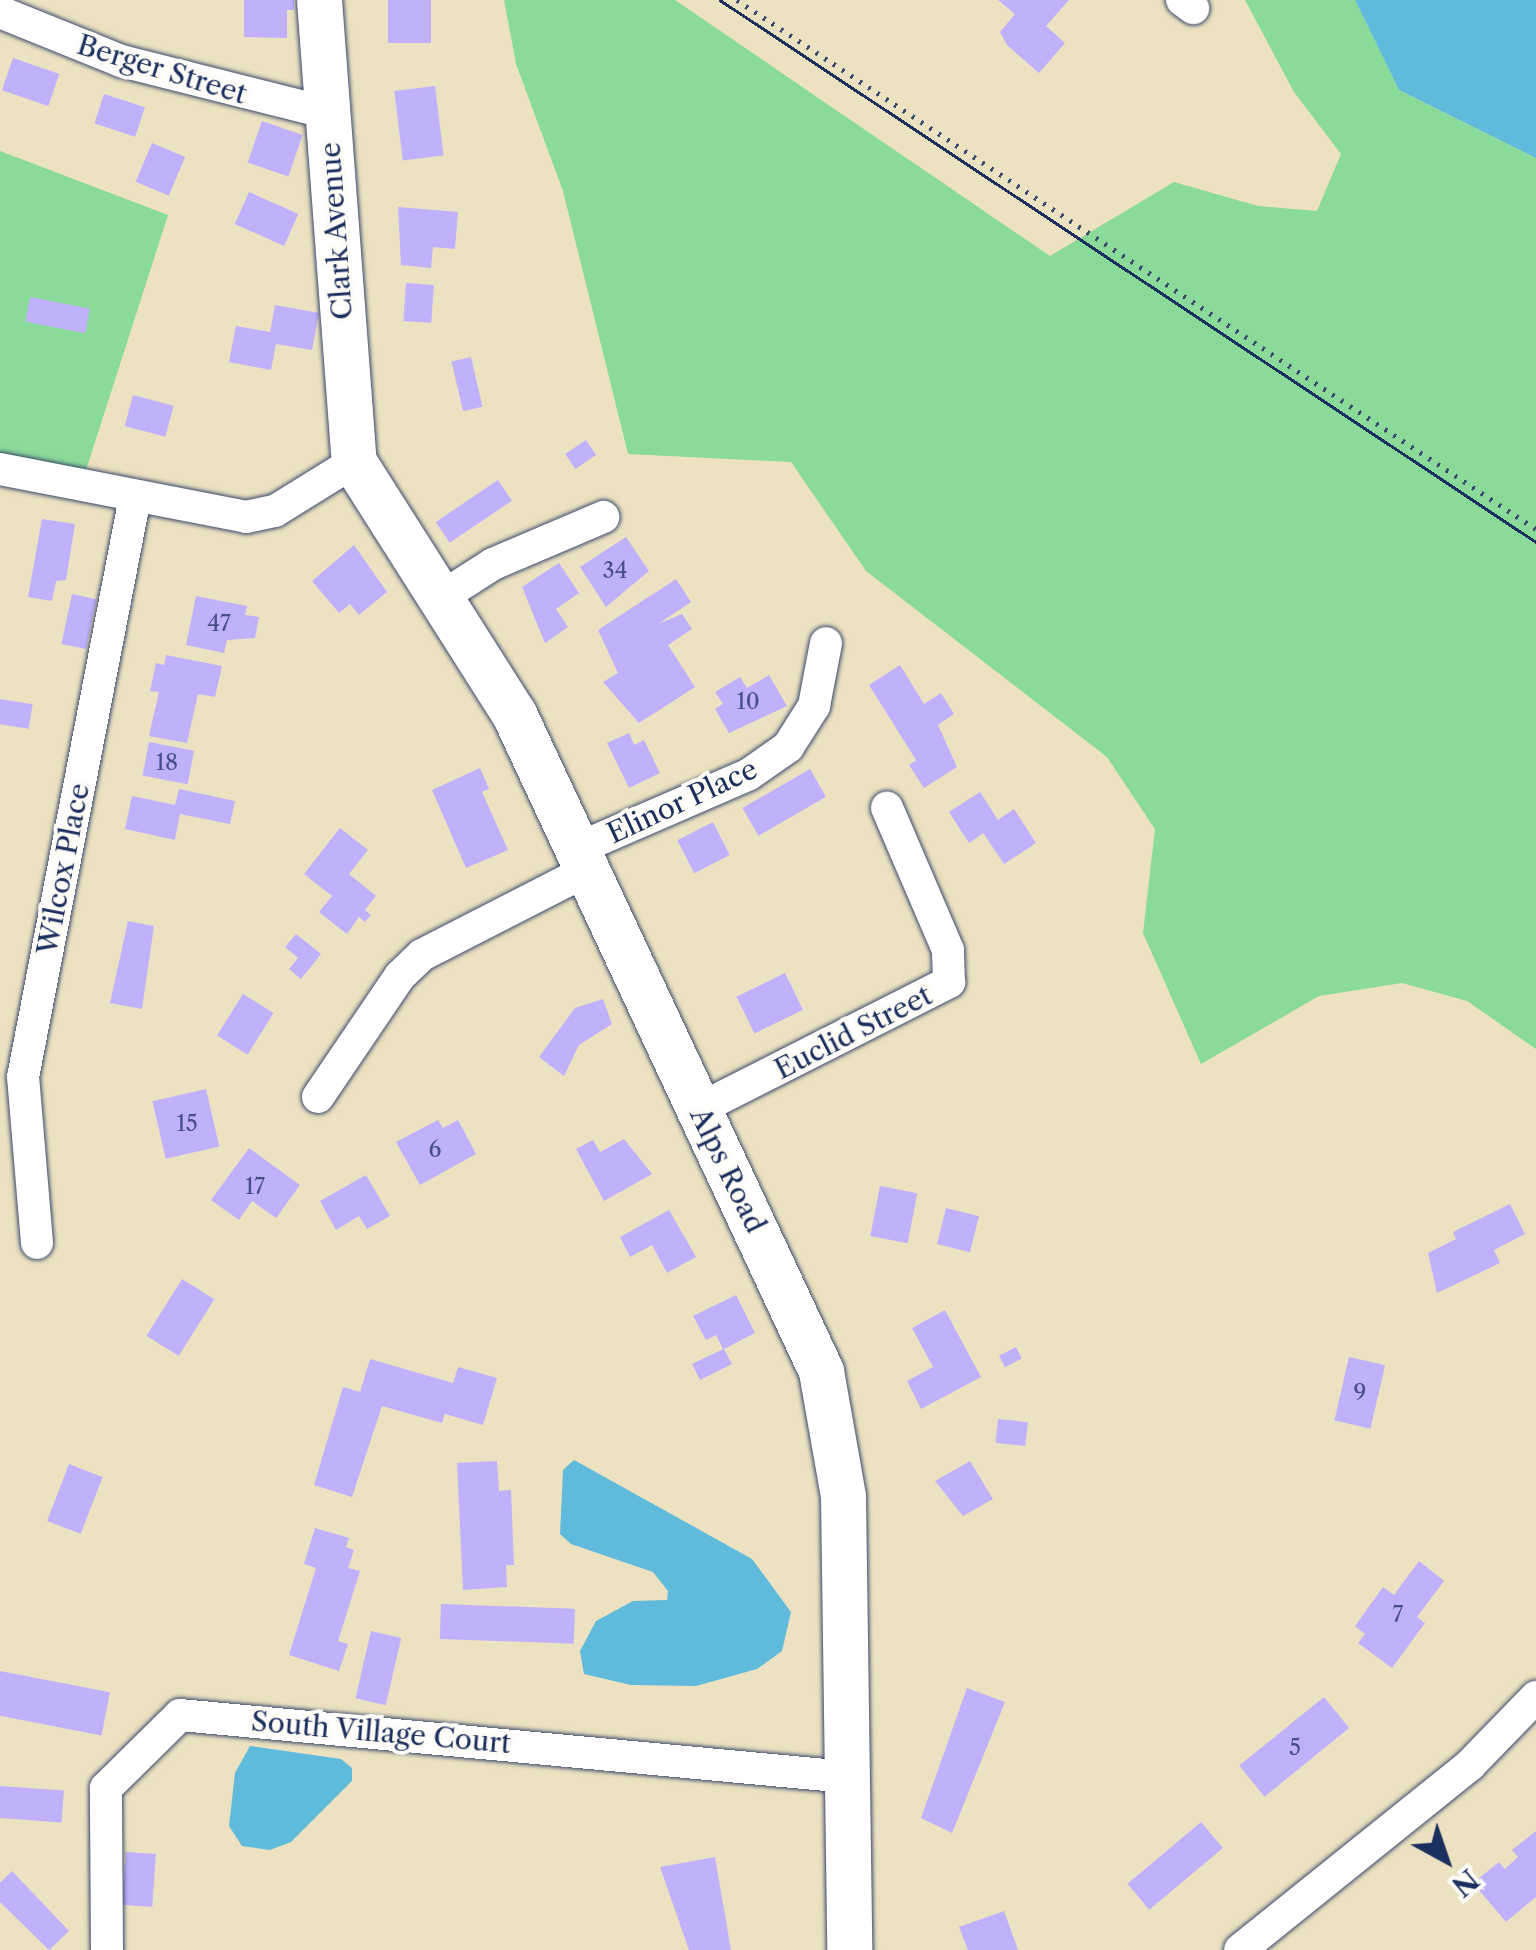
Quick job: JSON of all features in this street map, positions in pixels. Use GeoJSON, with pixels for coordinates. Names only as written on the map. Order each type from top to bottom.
{"type":"FeatureCollection","features":[{"type":"Feature","properties":{"kind":"street","name":"Clark Avenue"},"geometry":{"type":"LineString","coordinates":[[319,0],[354,462]]}},
{"type":"Feature","properties":{"kind":"street","name":"Berger Street"},"geometry":{"type":"LineString","coordinates":[[0,12],[121,61],[328,113]]}},
{"type":"Feature","properties":{"kind":"street"},"geometry":{"type":"LineString","coordinates":[[0,469],[246,516],[275,511],[354,462]]}},
{"type":"Feature","properties":{"kind":"street","name":"Alps Road"},"geometry":{"type":"LineString","coordinates":[[354,462],[383,514],[443,596],[514,714],[584,858],[697,1110],[798,1315],[834,1419],[843,1496],[849,1950]]}},
{"type":"Feature","properties":{"kind":"street","name":"Wilcox Place"},"geometry":{"type":"LineString","coordinates":[[36,1243],[23,1077],[135,497]]}},
{"type":"Feature","properties":{"kind":"street"},"geometry":{"type":"LineString","coordinates":[[443,596],[492,564],[603,517]]}},
{"type":"Feature","properties":{"kind":"street","name":"Elinor Place"},"geometry":{"type":"LineString","coordinates":[[318,1097],[400,976],[422,955],[584,858],[748,775],[788,747],[814,706],[826,643]]}},
{"type":"Feature","properties":{"kind":"street","name":"Euclid Street"},"geometry":{"type":"LineString","coordinates":[[697,1110],[949,982],[948,950],[887,808]]}},
{"type":"Feature","properties":{"kind":"street"},"geometry":{"type":"LineString","coordinates":[[1240,1950],[1470,1765],[1536,1697]]}},
{"type":"Feature","properties":{"kind":"street","name":"South Village Court"},"geometry":{"type":"LineString","coordinates":[[107,1950],[106,1788],[180,1715],[847,1777]]}},
{"type":"Feature","properties":{"kind":"path"},"geometry":{"type":"LineString","coordinates":[[737,0],[1536,529]]}},
{"type":"Feature","properties":{"kind":"green space"},"geometry":{"type":"Polygon","coordinates":[[[504,0],[675,0],[1050,256],[1174,182],[1258,206],[1317,211],[1341,154],[1294,92],[1245,0],[1355,0],[1399,90],[1536,158],[1536,1049],[1467,1001],[1402,983],[1319,996],[1201,1064],[1143,933],[1155,829],[1107,757],[866,571],[791,462],[628,454],[563,191],[516,64],[504,0]]]}},
{"type":"Feature","properties":{"kind":"green space"},"geometry":{"type":"Polygon","coordinates":[[[0,151],[168,215],[86,470],[0,454],[0,151]]]}},
{"type":"Feature","properties":{"kind":"water"},"geometry":{"type":"Polygon","coordinates":[[[1355,0],[1536,0],[1536,158],[1399,90],[1355,0]]]}},
{"type":"Feature","properties":{"kind":"water"},"geometry":{"type":"Polygon","coordinates":[[[574,1460],[752,1559],[791,1612],[782,1651],[757,1669],[696,1686],[631,1685],[584,1674],[580,1651],[596,1621],[633,1601],[667,1600],[668,1591],[653,1572],[571,1544],[560,1534],[563,1470],[574,1460]]]}},
{"type":"Feature","properties":{"kind":"water"},"geometry":{"type":"Polygon","coordinates":[[[250,1746],[341,1759],[352,1768],[352,1781],[291,1842],[270,1850],[242,1846],[229,1826],[235,1773],[250,1746]]]}},
{"type":"Feature","properties":{"kind":"building"},"geometry":{"type":"Polygon","coordinates":[[[244,0],[294,0],[294,10],[287,10],[287,38],[244,37],[244,0]]]}},
{"type":"Feature","properties":{"kind":"building"},"geometry":{"type":"Polygon","coordinates":[[[388,0],[431,0],[431,43],[388,43],[388,0]]]}},
{"type":"Feature","properties":{"kind":"building"},"geometry":{"type":"Polygon","coordinates":[[[998,0],[1069,0],[1046,26],[1065,43],[1039,73],[1007,45],[1000,32],[1015,14],[998,0]]]}},
{"type":"Feature","properties":{"kind":"building"},"geometry":{"type":"Polygon","coordinates":[[[13,58],[59,74],[48,106],[2,90],[13,58]]]}},
{"type":"Feature","properties":{"kind":"building"},"geometry":{"type":"Polygon","coordinates":[[[435,86],[444,155],[403,160],[394,91],[435,86]]]}},
{"type":"Feature","properties":{"kind":"building"},"geometry":{"type":"Polygon","coordinates":[[[104,94],[145,107],[135,137],[94,123],[104,94]]]}},
{"type":"Feature","properties":{"kind":"building"},"geometry":{"type":"Polygon","coordinates":[[[262,121],[303,135],[288,177],[248,163],[262,121]]]}},
{"type":"Feature","properties":{"kind":"building"},"geometry":{"type":"Polygon","coordinates":[[[152,143],[185,157],[169,196],[136,182],[152,143]]]}},
{"type":"Feature","properties":{"kind":"building"},"geometry":{"type":"Polygon","coordinates":[[[249,192],[298,214],[284,246],[235,224],[249,192]]]}},
{"type":"Feature","properties":{"kind":"building"},"geometry":{"type":"Polygon","coordinates":[[[398,207],[458,212],[455,249],[433,247],[431,268],[401,265],[398,207]]]}},
{"type":"Feature","properties":{"kind":"building"},"geometry":{"type":"Polygon","coordinates":[[[406,283],[434,285],[431,323],[403,321],[406,283]]]}},
{"type":"Feature","properties":{"kind":"building"},"geometry":{"type":"Polygon","coordinates":[[[30,297],[90,309],[85,333],[25,322],[30,297]]]}},
{"type":"Feature","properties":{"kind":"building"},"geometry":{"type":"Polygon","coordinates":[[[275,305],[319,313],[312,350],[276,344],[271,370],[229,362],[236,326],[270,332],[275,305]]]}},
{"type":"Feature","properties":{"kind":"building"},"geometry":{"type":"Polygon","coordinates":[[[471,357],[482,407],[463,411],[452,361],[471,357]]]}},
{"type":"Feature","properties":{"kind":"building"},"geometry":{"type":"Polygon","coordinates":[[[133,395],[174,406],[165,437],[125,426],[133,395]]]}},
{"type":"Feature","properties":{"kind":"building"},"geometry":{"type":"Polygon","coordinates":[[[586,440],[596,455],[575,469],[565,454],[586,440]]]}},
{"type":"Feature","properties":{"kind":"building"},"geometry":{"type":"Polygon","coordinates":[[[498,480],[512,501],[450,543],[436,522],[498,480]]]}},
{"type":"Feature","properties":{"kind":"building"},"geometry":{"type":"Polygon","coordinates":[[[42,519],[75,524],[66,580],[56,581],[52,601],[28,597],[42,519]]]}},
{"type":"Feature","properties":{"kind":"building"},"geometry":{"type":"Polygon","coordinates":[[[626,537],[649,571],[606,607],[580,567],[626,537]]]}},
{"type":"Feature","properties":{"kind":"building"},"geometry":{"type":"Polygon","coordinates":[[[354,545],[387,592],[359,615],[350,604],[339,613],[312,581],[354,545]]]}},
{"type":"Feature","properties":{"kind":"building"},"geometry":{"type":"Polygon","coordinates":[[[559,563],[579,593],[556,609],[568,627],[545,643],[522,587],[559,563]]]}},
{"type":"Feature","properties":{"kind":"building"},"geometry":{"type":"Polygon","coordinates":[[[676,579],[691,602],[658,624],[682,614],[692,629],[668,645],[695,687],[639,723],[603,682],[618,673],[598,630],[676,579]]]}},
{"type":"Feature","properties":{"kind":"building"},"geometry":{"type":"Polygon","coordinates":[[[72,594],[96,599],[86,649],[61,644],[72,594]]]}},
{"type":"Feature","properties":{"kind":"building"},"geometry":{"type":"Polygon","coordinates":[[[196,596],[247,606],[245,615],[259,617],[255,638],[227,640],[224,653],[186,645],[196,596]]]}},
{"type":"Feature","properties":{"kind":"building"},"geometry":{"type":"Polygon","coordinates":[[[166,655],[222,666],[215,697],[198,694],[187,743],[149,736],[159,692],[150,691],[156,663],[164,665],[166,655]]]}},
{"type":"Feature","properties":{"kind":"building"},"geometry":{"type":"Polygon","coordinates":[[[900,665],[924,704],[941,693],[954,714],[938,725],[957,767],[924,788],[909,765],[916,760],[869,685],[900,665]]]}},
{"type":"Feature","properties":{"kind":"building"},"geometry":{"type":"Polygon","coordinates":[[[769,675],[787,706],[729,733],[715,709],[723,704],[715,692],[740,677],[747,688],[769,675]]]}},
{"type":"Feature","properties":{"kind":"building"},"geometry":{"type":"Polygon","coordinates":[[[0,699],[33,704],[29,729],[0,724],[0,699]]]}},
{"type":"Feature","properties":{"kind":"building"},"geometry":{"type":"Polygon","coordinates":[[[629,733],[634,745],[644,740],[660,773],[629,788],[607,743],[629,733]]]}},
{"type":"Feature","properties":{"kind":"building"},"geometry":{"type":"Polygon","coordinates":[[[149,742],[194,751],[188,784],[143,775],[149,742]]]}},
{"type":"Feature","properties":{"kind":"building"},"geometry":{"type":"Polygon","coordinates":[[[480,768],[489,789],[482,792],[508,850],[466,868],[432,790],[480,768]]]}},
{"type":"Feature","properties":{"kind":"building"},"geometry":{"type":"Polygon","coordinates":[[[810,769],[826,797],[758,836],[742,808],[810,769]]]}},
{"type":"Feature","properties":{"kind":"building"},"geometry":{"type":"Polygon","coordinates":[[[179,789],[235,801],[230,824],[180,814],[175,840],[125,829],[132,796],[175,805],[179,789]]]}},
{"type":"Feature","properties":{"kind":"building"},"geometry":{"type":"Polygon","coordinates":[[[980,792],[998,820],[1014,809],[1036,843],[1004,864],[983,833],[969,843],[949,812],[980,792]]]}},
{"type":"Feature","properties":{"kind":"building"},"geometry":{"type":"Polygon","coordinates":[[[713,822],[730,855],[694,873],[677,840],[713,822]]]}},
{"type":"Feature","properties":{"kind":"building"},"geometry":{"type":"Polygon","coordinates":[[[340,828],[368,850],[349,874],[376,896],[365,910],[371,915],[365,922],[359,917],[347,934],[319,912],[332,896],[304,874],[340,828]]]}},
{"type":"Feature","properties":{"kind":"building"},"geometry":{"type":"Polygon","coordinates":[[[128,921],[154,926],[142,1009],[110,1003],[128,921]]]}},
{"type":"Feature","properties":{"kind":"building"},"geometry":{"type":"Polygon","coordinates":[[[296,934],[321,954],[301,979],[289,969],[298,958],[285,947],[296,934]]]}},
{"type":"Feature","properties":{"kind":"building"},"geometry":{"type":"Polygon","coordinates":[[[785,973],[803,1010],[754,1034],[736,997],[785,973]]]}},
{"type":"Feature","properties":{"kind":"building"},"geometry":{"type":"Polygon","coordinates":[[[243,994],[274,1013],[248,1055],[217,1036],[243,994]]]}},
{"type":"Feature","properties":{"kind":"building"},"geometry":{"type":"Polygon","coordinates":[[[603,999],[612,1024],[579,1045],[564,1076],[539,1057],[575,1008],[603,999]]]}},
{"type":"Feature","properties":{"kind":"building"},"geometry":{"type":"Polygon","coordinates":[[[206,1089],[219,1146],[166,1159],[152,1101],[206,1089]]]}},
{"type":"Feature","properties":{"kind":"building"},"geometry":{"type":"Polygon","coordinates":[[[438,1120],[443,1128],[458,1120],[476,1154],[420,1185],[396,1142],[438,1120]]]}},
{"type":"Feature","properties":{"kind":"building"},"geometry":{"type":"Polygon","coordinates":[[[624,1139],[652,1174],[604,1201],[576,1149],[593,1140],[600,1152],[624,1139]]]}},
{"type":"Feature","properties":{"kind":"building"},"geometry":{"type":"Polygon","coordinates":[[[249,1148],[300,1185],[276,1218],[252,1201],[239,1220],[211,1200],[249,1148]]]}},
{"type":"Feature","properties":{"kind":"building"},"geometry":{"type":"Polygon","coordinates":[[[366,1175],[390,1216],[367,1229],[359,1216],[336,1230],[320,1201],[366,1175]]]}},
{"type":"Feature","properties":{"kind":"building"},"geometry":{"type":"Polygon","coordinates":[[[880,1186],[917,1193],[908,1243],[870,1236],[880,1186]]]}},
{"type":"Feature","properties":{"kind":"building"},"geometry":{"type":"Polygon","coordinates":[[[1510,1204],[1525,1234],[1494,1250],[1500,1263],[1437,1293],[1428,1253],[1456,1239],[1453,1232],[1510,1204]]]}},
{"type":"Feature","properties":{"kind":"building"},"geometry":{"type":"Polygon","coordinates":[[[946,1208],[979,1216],[970,1252],[937,1244],[946,1208]]]}},
{"type":"Feature","properties":{"kind":"building"},"geometry":{"type":"Polygon","coordinates":[[[669,1210],[696,1257],[667,1273],[652,1245],[630,1257],[620,1237],[669,1210]]]}},
{"type":"Feature","properties":{"kind":"building"},"geometry":{"type":"Polygon","coordinates":[[[182,1279],[214,1299],[179,1356],[146,1336],[182,1279]]]}},
{"type":"Feature","properties":{"kind":"building"},"geometry":{"type":"Polygon","coordinates":[[[736,1295],[755,1333],[724,1349],[732,1364],[700,1380],[692,1364],[723,1349],[716,1335],[706,1340],[693,1316],[736,1295]]]}},
{"type":"Feature","properties":{"kind":"building"},"geometry":{"type":"Polygon","coordinates":[[[945,1310],[981,1377],[921,1409],[907,1381],[933,1367],[912,1328],[945,1310]]]}},
{"type":"Feature","properties":{"kind":"building"},"geometry":{"type":"Polygon","coordinates":[[[1016,1347],[1022,1359],[1005,1367],[999,1356],[1016,1347]]]}},
{"type":"Feature","properties":{"kind":"building"},"geometry":{"type":"Polygon","coordinates":[[[1349,1357],[1385,1365],[1370,1429],[1334,1420],[1349,1357]]]}},
{"type":"Feature","properties":{"kind":"building"},"geometry":{"type":"Polygon","coordinates":[[[370,1359],[453,1383],[458,1367],[497,1378],[483,1425],[445,1414],[442,1423],[382,1406],[352,1497],[314,1485],[343,1387],[360,1392],[370,1359]]]}},
{"type":"Feature","properties":{"kind":"building"},"geometry":{"type":"Polygon","coordinates":[[[998,1419],[1028,1422],[1025,1446],[995,1443],[998,1419]]]}},
{"type":"Feature","properties":{"kind":"building"},"geometry":{"type":"Polygon","coordinates":[[[497,1461],[499,1491],[511,1490],[514,1565],[506,1565],[507,1587],[463,1590],[457,1463],[497,1461]]]}},
{"type":"Feature","properties":{"kind":"building"},"geometry":{"type":"Polygon","coordinates":[[[970,1461],[993,1499],[963,1516],[935,1481],[970,1461]]]}},
{"type":"Feature","properties":{"kind":"building"},"geometry":{"type":"Polygon","coordinates":[[[69,1464],[103,1477],[81,1534],[47,1521],[69,1464]]]}},
{"type":"Feature","properties":{"kind":"building"},"geometry":{"type":"Polygon","coordinates":[[[315,1528],[349,1538],[346,1547],[354,1550],[348,1568],[360,1571],[338,1641],[348,1644],[339,1671],[289,1655],[316,1568],[304,1564],[315,1528]]]}},
{"type":"Feature","properties":{"kind":"building"},"geometry":{"type":"Polygon","coordinates":[[[1419,1561],[1444,1581],[1417,1617],[1425,1623],[1392,1668],[1358,1643],[1365,1634],[1355,1626],[1383,1587],[1394,1595],[1419,1561]]]}},
{"type":"Feature","properties":{"kind":"building"},"geometry":{"type":"Polygon","coordinates":[[[441,1604],[575,1609],[574,1644],[440,1639],[441,1604]]]}},
{"type":"Feature","properties":{"kind":"building"},"geometry":{"type":"Polygon","coordinates":[[[371,1631],[401,1638],[386,1705],[355,1698],[371,1631]]]}},
{"type":"Feature","properties":{"kind":"building"},"geometry":{"type":"Polygon","coordinates":[[[0,1671],[110,1692],[102,1736],[0,1716],[0,1671]]]}},
{"type":"Feature","properties":{"kind":"building"},"geometry":{"type":"Polygon","coordinates":[[[967,1688],[1005,1702],[952,1833],[921,1818],[967,1688]]]}},
{"type":"Feature","properties":{"kind":"building"},"geometry":{"type":"Polygon","coordinates":[[[1324,1697],[1349,1728],[1264,1797],[1239,1766],[1324,1697]]]}},
{"type":"Feature","properties":{"kind":"building"},"geometry":{"type":"Polygon","coordinates":[[[0,1786],[64,1790],[62,1822],[0,1818],[0,1786]]]}},
{"type":"Feature","properties":{"kind":"building"},"geometry":{"type":"Polygon","coordinates":[[[1201,1822],[1223,1848],[1149,1910],[1127,1884],[1201,1822]]]}},
{"type":"Feature","properties":{"kind":"building"},"geometry":{"type":"Polygon","coordinates":[[[1536,1831],[1536,1897],[1506,1922],[1473,1883],[1499,1862],[1505,1869],[1518,1857],[1512,1850],[1536,1831]]]}},
{"type":"Feature","properties":{"kind":"building"},"geometry":{"type":"Polygon","coordinates":[[[126,1852],[156,1854],[152,1907],[122,1905],[126,1852]]]}},
{"type":"Feature","properties":{"kind":"building"},"geometry":{"type":"Polygon","coordinates":[[[715,1857],[731,1950],[689,1950],[660,1867],[715,1857]]]}},
{"type":"Feature","properties":{"kind":"building"},"geometry":{"type":"Polygon","coordinates":[[[12,1871],[69,1931],[49,1950],[0,1902],[0,1883],[12,1871]]]}},
{"type":"Feature","properties":{"kind":"building"},"geometry":{"type":"Polygon","coordinates":[[[1004,1911],[1018,1950],[968,1950],[959,1927],[1004,1911]]]}},
{"type":"Feature","properties":{"kind":"tram line"},"geometry":{"type":"LineString","coordinates":[[720,0],[1536,542]]}}]}
